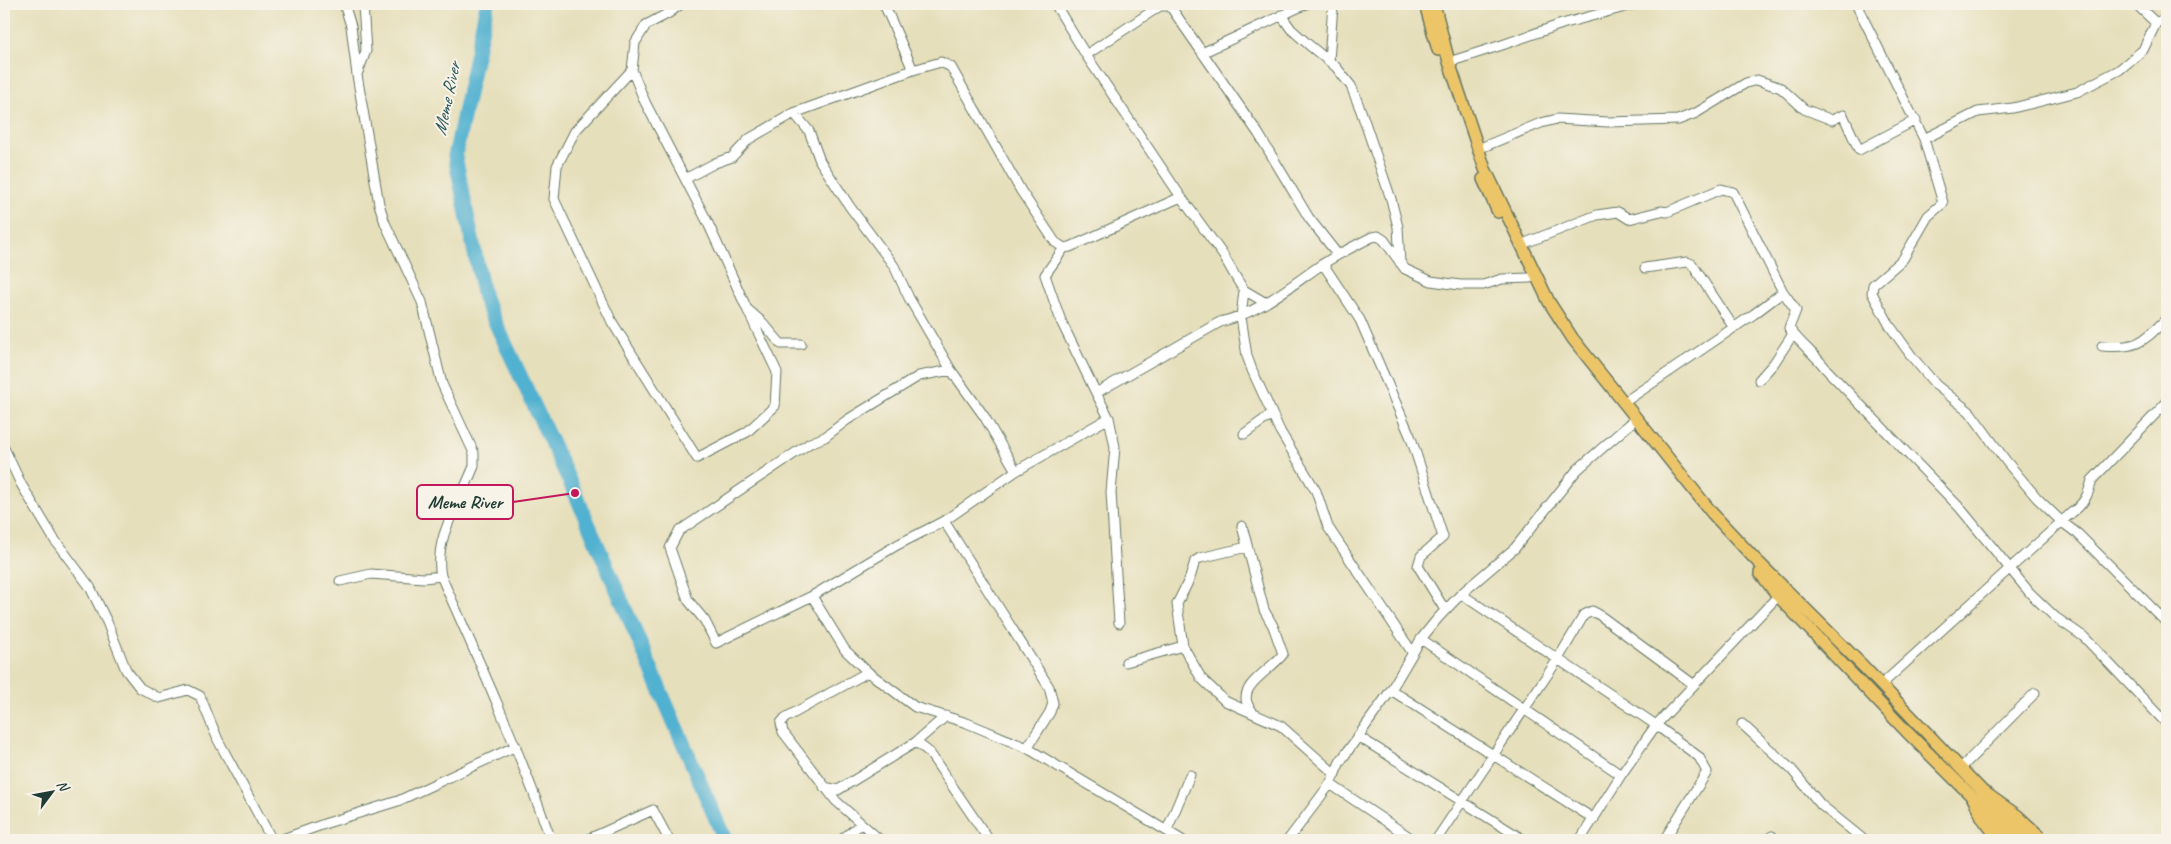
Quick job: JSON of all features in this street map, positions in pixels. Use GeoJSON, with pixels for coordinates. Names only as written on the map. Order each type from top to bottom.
{"type":"FeatureCollection","features":[{"type":"Feature","properties":{"kind":"highway"},"geometry":{"type":"LineString","coordinates":[[1980,797],[1984,818],[1997,839]]}},
{"type":"Feature","properties":{"kind":"highway"},"geometry":{"type":"LineString","coordinates":[[1980,797],[2017,816],[2043,840]]}},
{"type":"Feature","properties":{"kind":"main road"},"geometry":{"type":"LineString","coordinates":[[1425,4],[1440,60],[1468,144],[1488,192],[1530,278],[1572,344],[1631,423],[1659,453],[1710,517],[1751,562],[1881,685],[1961,768],[1980,797],[2016,840]]}},
{"type":"Feature","properties":{"kind":"main road"},"geometry":{"type":"LineString","coordinates":[[1434,4],[1449,62],[1478,149],[1520,245],[1549,302],[1573,339],[1712,513],[1907,732],[2029,840]]}},
{"type":"Feature","properties":{"kind":"street"},"geometry":{"type":"LineString","coordinates":[[344,4],[351,26],[357,75],[385,223],[422,302],[442,384],[474,453],[474,466],[440,543],[440,576],[516,746],[551,840]]}},
{"type":"Feature","properties":{"kind":"street"},"geometry":{"type":"LineString","coordinates":[[357,75],[366,51],[364,4]]}},
{"type":"Feature","properties":{"kind":"street"},"geometry":{"type":"LineString","coordinates":[[632,70],[575,131],[557,166],[554,199],[612,322],[697,458],[747,432],[775,406],[777,372],[707,221],[645,102],[632,70],[635,43],[646,25],[669,13],[681,4]]}},
{"type":"Feature","properties":{"kind":"street"},"geometry":{"type":"LineString","coordinates":[[884,4],[913,70]]}},
{"type":"Feature","properties":{"kind":"street"},"geometry":{"type":"LineString","coordinates":[[1055,4],[1086,55],[1181,197],[1223,255],[1244,290],[1266,303]]}},
{"type":"Feature","properties":{"kind":"street"},"geometry":{"type":"LineString","coordinates":[[1202,53],[1306,4]]}},
{"type":"Feature","properties":{"kind":"street"},"geometry":{"type":"LineString","coordinates":[[1329,61],[1333,4]]}},
{"type":"Feature","properties":{"kind":"street"},"geometry":{"type":"LineString","coordinates":[[1449,62],[1502,46],[1562,24],[1636,4]]}},
{"type":"Feature","properties":{"kind":"street"},"geometry":{"type":"LineString","coordinates":[[1856,4],[1916,120],[1924,139],[1943,203],[1928,216],[1903,259],[1873,285],[1872,293],[1890,326],[1913,358],[1936,385],[1970,412],[2021,479],[2062,522],[2078,534],[2167,623]]}},
{"type":"Feature","properties":{"kind":"street"},"geometry":{"type":"LineString","coordinates":[[1924,139],[1978,112],[2013,108],[2077,92],[2119,70],[2143,50],[2163,21],[2136,4]]}},
{"type":"Feature","properties":{"kind":"street"},"geometry":{"type":"LineString","coordinates":[[1086,55],[1160,6],[1177,8],[1202,53],[1258,133],[1309,218],[1338,255]]}},
{"type":"Feature","properties":{"kind":"street"},"geometry":{"type":"LineString","coordinates":[[1281,15],[1291,29],[1336,67],[1350,86],[1361,111],[1391,199],[1398,227],[1400,264]]}},
{"type":"Feature","properties":{"kind":"street"},"geometry":{"type":"LineString","coordinates":[[684,179],[715,163],[732,157],[750,138],[794,113],[913,70],[941,62],[951,67],[1021,191],[1056,242],[1064,248]]}},
{"type":"Feature","properties":{"kind":"street"},"geometry":{"type":"LineString","coordinates":[[1478,149],[1541,123],[1557,119],[1608,122],[1678,120],[1696,113],[1746,83],[1757,80],[1781,88],[1810,113],[1832,120],[1843,115],[1860,150],[1916,120]]}},
{"type":"Feature","properties":{"kind":"street"},"geometry":{"type":"LineString","coordinates":[[794,113],[809,131],[820,161],[850,207],[894,266],[909,298],[951,370],[984,416],[1016,471]]}},
{"type":"Feature","properties":{"kind":"street"},"geometry":{"type":"LineString","coordinates":[[1520,245],[1597,215],[1618,212],[1629,219],[1661,211],[1667,212],[1721,189],[1733,192],[1783,292],[1796,310],[1789,328],[1792,334],[1814,354],[1826,369],[1960,508],[2030,593],[2055,617],[2084,637],[2167,724]]}},
{"type":"Feature","properties":{"kind":"street"},"geometry":{"type":"LineString","coordinates":[[1119,623],[1112,492],[1115,447],[1109,418],[1061,321],[1045,275],[1064,248],[1181,197]]}},
{"type":"Feature","properties":{"kind":"street"},"geometry":{"type":"LineString","coordinates":[[1096,393],[1220,322],[1241,318],[1323,264],[1372,236],[1378,236],[1384,240],[1400,264],[1414,275],[1431,281],[1447,284],[1483,284],[1502,279],[1530,278]]}},
{"type":"Feature","properties":{"kind":"street"},"geometry":{"type":"LineString","coordinates":[[1646,268],[1687,262],[1692,264],[1734,328]]}},
{"type":"Feature","properties":{"kind":"street"},"geometry":{"type":"LineString","coordinates":[[1323,264],[1360,320],[1411,438],[1443,537],[1421,556],[1418,566],[1445,610]]}},
{"type":"Feature","properties":{"kind":"street"},"geometry":{"type":"LineString","coordinates":[[1244,290],[1241,318],[1247,356],[1272,414],[1316,491],[1328,527],[1412,652]]}},
{"type":"Feature","properties":{"kind":"street"},"geometry":{"type":"LineString","coordinates":[[1623,403],[1734,328],[1783,292]]}},
{"type":"Feature","properties":{"kind":"street"},"geometry":{"type":"LineString","coordinates":[[747,309],[763,323],[781,344],[801,344]]}},
{"type":"Feature","properties":{"kind":"street"},"geometry":{"type":"LineString","coordinates":[[2102,346],[2120,347],[2144,341],[2167,318]]}},
{"type":"Feature","properties":{"kind":"street"},"geometry":{"type":"LineString","coordinates":[[1759,380],[1774,363],[1792,334]]}},
{"type":"Feature","properties":{"kind":"street"},"geometry":{"type":"LineString","coordinates":[[951,370],[919,376],[847,420],[825,437],[810,443],[679,531],[670,548],[688,600],[705,621],[716,643],[812,596],[897,544],[944,521],[1016,471],[1109,418]]}},
{"type":"Feature","properties":{"kind":"street"},"geometry":{"type":"LineString","coordinates":[[1881,685],[2009,568],[2082,505],[2089,494],[2092,480],[2167,402]]}},
{"type":"Feature","properties":{"kind":"street"},"geometry":{"type":"LineString","coordinates":[[1244,434],[1272,414]]}},
{"type":"Feature","properties":{"kind":"street"},"geometry":{"type":"LineString","coordinates":[[1288,840],[1330,784],[1340,762],[1391,690],[1421,639],[1461,594],[1515,548],[1577,470],[1631,423]]}},
{"type":"Feature","properties":{"kind":"street"},"geometry":{"type":"LineString","coordinates":[[4,448],[21,484],[54,539],[90,586],[126,670],[140,688],[160,698],[188,690],[200,696],[218,740],[272,840]]}},
{"type":"Feature","properties":{"kind":"street"},"geometry":{"type":"LineString","coordinates":[[944,521],[1048,687],[1052,703],[1050,712],[1027,748]]}},
{"type":"Feature","properties":{"kind":"street"},"geometry":{"type":"LineString","coordinates":[[1242,526],[1264,610],[1273,626],[1283,654],[1248,687],[1244,700],[1254,712]]}},
{"type":"Feature","properties":{"kind":"street"},"geometry":{"type":"LineString","coordinates":[[1247,547],[1195,561],[1190,578],[1177,604],[1183,646],[1201,678],[1225,701],[1254,712],[1281,726],[1335,774]]}},
{"type":"Feature","properties":{"kind":"street"},"geometry":{"type":"LineString","coordinates":[[340,581],[371,574],[424,578],[440,576]]}},
{"type":"Feature","properties":{"kind":"street"},"geometry":{"type":"LineString","coordinates":[[1580,840],[1656,725],[1780,591]]}},
{"type":"Feature","properties":{"kind":"street"},"geometry":{"type":"LineString","coordinates":[[1461,594],[1656,725],[1699,757],[1707,772],[1664,840]]}},
{"type":"Feature","properties":{"kind":"street"},"geometry":{"type":"LineString","coordinates":[[812,596],[845,650],[868,672],[915,707],[946,716],[1027,748],[1182,840]]}},
{"type":"Feature","properties":{"kind":"street"},"geometry":{"type":"LineString","coordinates":[[1436,840],[1558,659],[1584,615],[1592,611],[1598,614],[1693,684]]}},
{"type":"Feature","properties":{"kind":"street"},"geometry":{"type":"LineString","coordinates":[[1421,639],[1622,775]]}},
{"type":"Feature","properties":{"kind":"street"},"geometry":{"type":"LineString","coordinates":[[1126,662],[1183,646]]}},
{"type":"Feature","properties":{"kind":"street"},"geometry":{"type":"LineString","coordinates":[[868,672],[785,718],[781,723],[782,732],[824,787],[836,801],[880,840]]}},
{"type":"Feature","properties":{"kind":"street"},"geometry":{"type":"LineString","coordinates":[[1391,690],[1594,819]]}},
{"type":"Feature","properties":{"kind":"street"},"geometry":{"type":"LineString","coordinates":[[1961,768],[2035,693]]}},
{"type":"Feature","properties":{"kind":"street"},"geometry":{"type":"LineString","coordinates":[[824,787],[838,790],[916,742],[946,716]]}},
{"type":"Feature","properties":{"kind":"street"},"geometry":{"type":"LineString","coordinates":[[1742,724],[1792,770],[1821,805],[1864,840]]}},
{"type":"Feature","properties":{"kind":"street"},"geometry":{"type":"LineString","coordinates":[[1359,737],[1524,840]]}},
{"type":"Feature","properties":{"kind":"street"},"geometry":{"type":"LineString","coordinates":[[916,742],[929,752],[989,840]]}},
{"type":"Feature","properties":{"kind":"street"},"geometry":{"type":"LineString","coordinates":[[280,840],[326,823],[398,801],[516,746]]}},
{"type":"Feature","properties":{"kind":"street"},"geometry":{"type":"LineString","coordinates":[[1167,830],[1190,775]]}},
{"type":"Feature","properties":{"kind":"street"},"geometry":{"type":"LineString","coordinates":[[1330,784],[1414,840]]}},
{"type":"Feature","properties":{"kind":"street"},"geometry":{"type":"LineString","coordinates":[[836,801],[838,790]]}},
{"type":"Feature","properties":{"kind":"street"},"geometry":{"type":"LineString","coordinates":[[586,840],[652,810],[669,840]]}},
{"type":"Feature","properties":{"kind":"street"},"geometry":{"type":"LineString","coordinates":[[840,840],[861,824]]}},
{"type":"Feature","properties":{"kind":"waterway","name":"Meme River"},"geometry":{"type":"LineString","coordinates":[[487,4],[455,156],[484,298],[575,493],[725,840]]}},
{"type":"Feature","properties":{"kind":"place","name":"Meme River"},"geometry":{"type":"Point","coordinates":[575,493]}}]}
